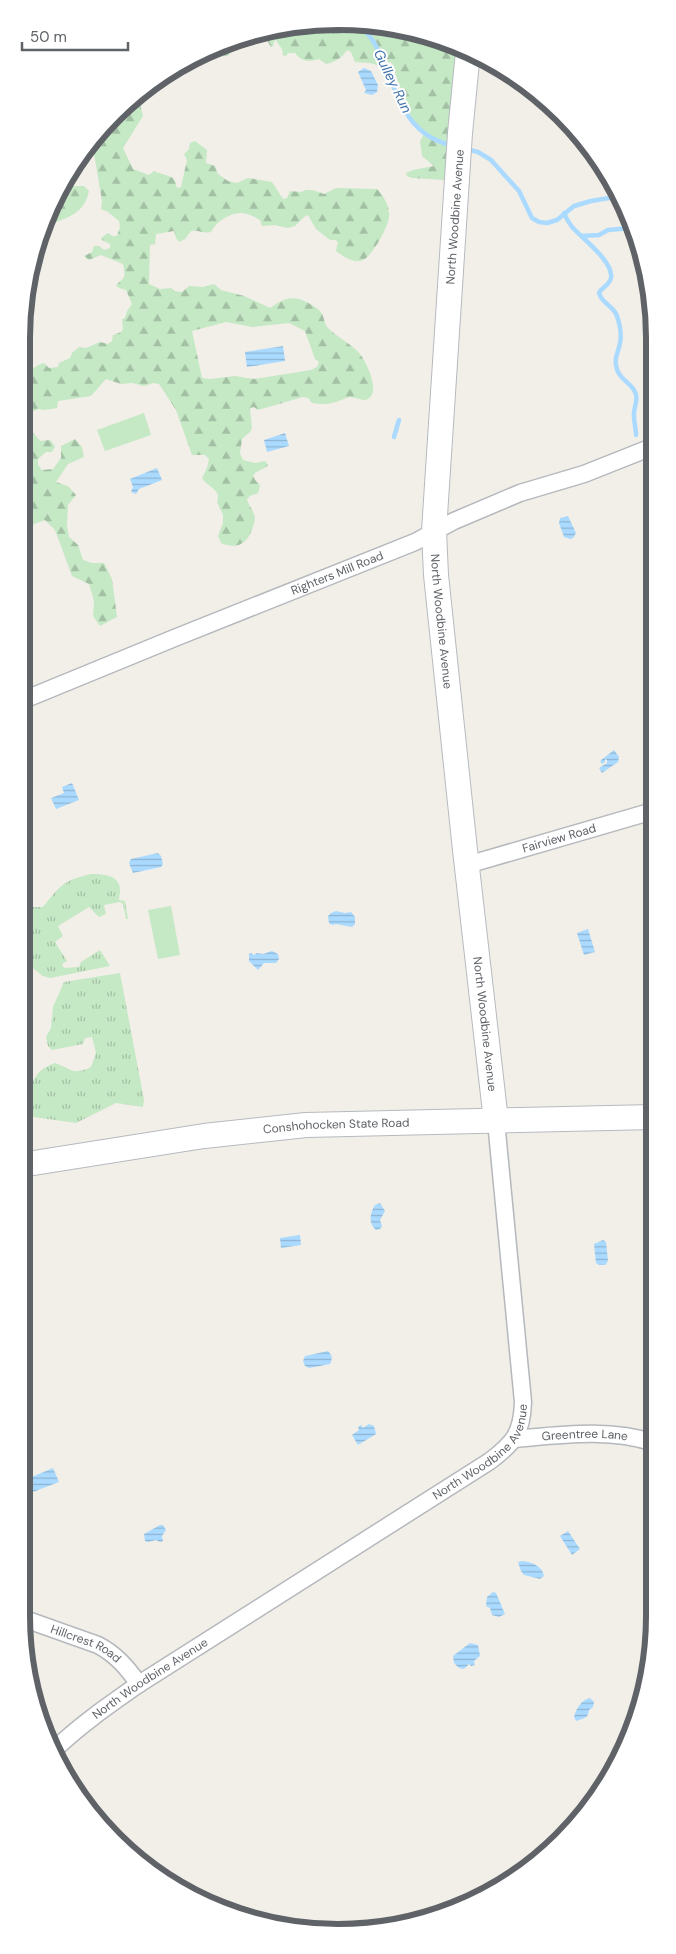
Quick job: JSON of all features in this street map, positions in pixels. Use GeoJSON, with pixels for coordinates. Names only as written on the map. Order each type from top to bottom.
{"type":"FeatureCollection","features":[{"type":"Feature","properties":{"kind":"street","name":"North Woodbine Avenue"},"geometry":{"type":"LineString","coordinates":[[59,1745],[66,1737],[139,1684],[490,1461],[515,1439],[521,1426],[523,1402],[496,1122],[436,575],[434,531],[460,142],[467,59]]}},
{"type":"Feature","properties":{"kind":"street","name":"Righters Mill Road"},"geometry":{"type":"LineString","coordinates":[[30,697],[415,542],[434,531],[520,494],[584,474],[646,449]]}},
{"type":"Feature","properties":{"kind":"street","name":"Fairview Road"},"geometry":{"type":"LineString","coordinates":[[467,865],[646,813]]}},
{"type":"Feature","properties":{"kind":"street","name":"Conshohocken State Road"},"geometry":{"type":"LineString","coordinates":[[30,1165],[265,1128],[371,1122],[496,1122],[646,1117]]}},
{"type":"Feature","properties":{"kind":"street","name":"Greentree Lane"},"geometry":{"type":"LineString","coordinates":[[515,1439],[583,1433],[639,1438],[646,1440]]}},
{"type":"Feature","properties":{"kind":"street","name":"Hillcrest Road"},"geometry":{"type":"LineString","coordinates":[[30,1621],[109,1650],[126,1666],[139,1684]]}},
{"type":"Feature","properties":{"kind":"green space"},"geometry":{"type":"Polygon","coordinates":[[[338,30],[358,31],[418,40],[457,54],[445,180],[407,176],[406,173],[413,170],[434,166],[422,156],[420,141],[425,132],[412,119],[391,62],[377,65],[355,62],[351,52],[347,50],[338,59],[326,64],[319,59],[303,60],[295,53],[283,55],[282,49],[275,39],[271,47],[268,38],[298,33],[338,30]]]}},
{"type":"Feature","properties":{"kind":"green space"},"geometry":{"type":"Polygon","coordinates":[[[244,44],[235,48],[229,55],[208,59],[220,53],[244,44]]]}},
{"type":"Feature","properties":{"kind":"green space"},"geometry":{"type":"Polygon","coordinates":[[[162,86],[140,103],[143,116],[123,148],[133,169],[149,175],[154,171],[171,177],[175,180],[177,188],[181,187],[187,160],[184,154],[189,149],[190,143],[195,141],[207,150],[206,163],[215,166],[218,174],[228,181],[237,183],[248,178],[272,182],[283,199],[287,198],[290,191],[301,192],[310,190],[324,194],[336,188],[377,189],[384,198],[389,213],[388,222],[374,249],[360,261],[350,260],[336,251],[338,242],[330,240],[316,229],[308,215],[295,226],[288,228],[275,225],[262,226],[260,220],[254,216],[236,213],[223,219],[211,232],[191,231],[185,239],[179,242],[174,231],[156,234],[155,244],[150,245],[149,284],[160,289],[171,288],[182,292],[189,286],[203,287],[214,284],[221,290],[244,296],[270,308],[289,298],[302,300],[320,310],[327,327],[360,354],[371,376],[373,383],[372,395],[366,400],[350,397],[332,403],[321,404],[312,403],[308,398],[303,397],[258,410],[254,407],[250,408],[252,428],[242,439],[240,453],[243,460],[255,463],[265,461],[268,465],[253,476],[260,485],[258,493],[247,499],[255,518],[250,534],[240,544],[231,546],[221,543],[218,536],[223,523],[223,515],[217,502],[218,494],[202,478],[209,459],[205,455],[192,455],[176,410],[159,384],[153,383],[144,386],[132,383],[121,384],[106,379],[91,396],[58,401],[57,408],[38,409],[30,413],[30,372],[44,363],[49,368],[58,367],[59,363],[70,358],[72,353],[79,347],[86,348],[100,342],[108,344],[112,341],[113,335],[121,332],[123,329],[122,319],[125,318],[132,304],[126,290],[116,285],[124,277],[123,264],[101,255],[89,260],[84,256],[92,252],[94,246],[99,246],[104,250],[110,248],[110,244],[101,238],[108,233],[112,236],[117,236],[120,227],[119,221],[101,209],[102,201],[94,151],[120,120],[135,106],[162,86]],[[226,322],[192,331],[202,378],[235,376],[254,379],[311,370],[317,367],[319,362],[315,359],[305,331],[289,323],[252,327],[226,322]]]}},
{"type":"Feature","properties":{"kind":"green space"},"geometry":{"type":"Polygon","coordinates":[[[74,186],[84,186],[89,191],[87,199],[74,214],[52,224],[53,220],[69,189],[74,186]]]}},
{"type":"Feature","properties":{"kind":"green space"},"geometry":{"type":"Polygon","coordinates":[[[144,413],[151,435],[105,451],[97,430],[144,413]]]}},
{"type":"Feature","properties":{"kind":"green space"},"geometry":{"type":"Polygon","coordinates":[[[30,430],[40,441],[50,440],[55,446],[52,452],[46,452],[38,459],[38,465],[42,470],[53,469],[61,458],[61,446],[75,439],[82,447],[84,457],[68,464],[56,482],[68,486],[76,495],[68,505],[67,526],[69,537],[78,545],[83,560],[92,563],[104,563],[112,579],[117,617],[100,626],[93,616],[94,601],[89,584],[72,576],[55,530],[45,520],[34,524],[30,531],[30,430]]]}},
{"type":"Feature","properties":{"kind":"green space"},"geometry":{"type":"Polygon","coordinates":[[[91,874],[110,876],[120,886],[119,900],[125,901],[128,919],[126,919],[123,904],[120,902],[104,905],[106,914],[99,917],[89,907],[58,926],[63,936],[55,942],[67,961],[62,964],[64,968],[79,967],[81,962],[100,950],[110,966],[50,978],[43,976],[30,966],[30,908],[43,907],[63,885],[74,879],[91,874]]]}},
{"type":"Feature","properties":{"kind":"green space"},"geometry":{"type":"Polygon","coordinates":[[[171,906],[180,955],[158,959],[148,910],[171,906]]]}},
{"type":"Feature","properties":{"kind":"green space"},"geometry":{"type":"Polygon","coordinates":[[[120,973],[144,1100],[143,1107],[116,1103],[76,1123],[30,1116],[30,1091],[35,1077],[40,1071],[55,1063],[73,1071],[85,1070],[91,1067],[96,1053],[92,1037],[85,1038],[83,1044],[52,1050],[48,1046],[46,1037],[51,1028],[53,1007],[64,982],[120,973]]]}},
{"type":"Feature","properties":{"kind":"water"},"geometry":{"type":"Polygon","coordinates":[[[364,68],[371,71],[378,85],[377,92],[372,95],[364,93],[366,90],[358,72],[364,68]]]}},
{"type":"Feature","properties":{"kind":"water"},"geometry":{"type":"Polygon","coordinates":[[[283,346],[285,361],[247,367],[245,352],[283,346]]]}},
{"type":"Feature","properties":{"kind":"water"},"geometry":{"type":"Polygon","coordinates":[[[285,433],[289,446],[267,452],[264,440],[285,433]]]}},
{"type":"Feature","properties":{"kind":"water"},"geometry":{"type":"Polygon","coordinates":[[[157,468],[162,480],[139,489],[136,494],[131,492],[133,487],[130,479],[157,468]]]}},
{"type":"Feature","properties":{"kind":"water"},"geometry":{"type":"Polygon","coordinates":[[[568,516],[576,533],[570,539],[564,537],[559,523],[560,518],[568,516]]]}},
{"type":"Feature","properties":{"kind":"water"},"geometry":{"type":"Polygon","coordinates":[[[614,750],[619,757],[618,762],[602,773],[599,768],[607,763],[607,760],[605,759],[605,762],[602,764],[600,761],[614,750]]]}},
{"type":"Feature","properties":{"kind":"water"},"geometry":{"type":"Polygon","coordinates":[[[72,783],[79,800],[56,809],[51,798],[64,793],[62,787],[72,783]]]}},
{"type":"Feature","properties":{"kind":"water"},"geometry":{"type":"Polygon","coordinates":[[[158,853],[163,864],[161,867],[133,873],[129,863],[131,859],[158,853]]]}},
{"type":"Feature","properties":{"kind":"water"},"geometry":{"type":"Polygon","coordinates":[[[336,911],[351,912],[355,917],[355,924],[352,927],[329,923],[328,916],[336,911]]]}},
{"type":"Feature","properties":{"kind":"water"},"geometry":{"type":"Polygon","coordinates":[[[588,929],[595,952],[584,955],[577,933],[588,929]]]}},
{"type":"Feature","properties":{"kind":"water"},"geometry":{"type":"Polygon","coordinates":[[[272,951],[278,954],[279,959],[276,963],[264,963],[258,970],[249,961],[249,954],[251,953],[254,955],[272,951]]]}},
{"type":"Feature","properties":{"kind":"water"},"geometry":{"type":"Polygon","coordinates":[[[380,1203],[385,1211],[380,1220],[382,1226],[376,1230],[371,1221],[371,1215],[375,1205],[380,1203]]]}},
{"type":"Feature","properties":{"kind":"water"},"geometry":{"type":"Polygon","coordinates":[[[300,1235],[301,1245],[281,1248],[280,1238],[300,1235]]]}},
{"type":"Feature","properties":{"kind":"water"},"geometry":{"type":"Polygon","coordinates":[[[603,1240],[606,1242],[608,1261],[605,1265],[599,1265],[596,1263],[594,1244],[603,1240]]]}},
{"type":"Feature","properties":{"kind":"water"},"geometry":{"type":"Polygon","coordinates":[[[328,1351],[332,1357],[330,1364],[309,1368],[305,1366],[303,1361],[305,1356],[328,1351]]]}},
{"type":"Feature","properties":{"kind":"water"},"geometry":{"type":"Polygon","coordinates":[[[369,1424],[374,1426],[376,1434],[358,1445],[352,1435],[359,1430],[358,1427],[361,1425],[363,1428],[369,1424]]]}},
{"type":"Feature","properties":{"kind":"water"},"geometry":{"type":"Polygon","coordinates":[[[53,1468],[59,1482],[33,1492],[30,1486],[30,1478],[53,1468]]]}},
{"type":"Feature","properties":{"kind":"water"},"geometry":{"type":"Polygon","coordinates":[[[163,1525],[166,1530],[162,1536],[163,1541],[145,1541],[144,1534],[163,1525]]]}},
{"type":"Feature","properties":{"kind":"water"},"geometry":{"type":"Polygon","coordinates":[[[568,1531],[580,1549],[572,1555],[560,1536],[568,1531]]]}},
{"type":"Feature","properties":{"kind":"water"},"geometry":{"type":"Polygon","coordinates":[[[522,1561],[536,1565],[544,1576],[540,1579],[524,1575],[518,1562],[522,1561]]]}},
{"type":"Feature","properties":{"kind":"water"},"geometry":{"type":"Polygon","coordinates":[[[493,1592],[496,1593],[505,1614],[499,1617],[492,1615],[490,1608],[486,1606],[487,1597],[493,1592]]]}},
{"type":"Feature","properties":{"kind":"water"},"geometry":{"type":"Polygon","coordinates":[[[470,1643],[478,1645],[480,1656],[474,1661],[475,1665],[471,1666],[469,1664],[464,1669],[459,1668],[454,1663],[453,1656],[470,1643]]]}},
{"type":"Feature","properties":{"kind":"water"},"geometry":{"type":"Polygon","coordinates":[[[590,1698],[594,1702],[587,1717],[576,1721],[574,1717],[578,1708],[584,1701],[590,1698]]]}},
{"type":"Feature","properties":{"kind":"waterway","name":"Gulley Run"},"geometry":{"type":"LineString","coordinates":[[366,32],[374,43],[400,101],[414,124],[436,140],[451,145]]}},
{"type":"Feature","properties":{"kind":"waterway","name":"Gulley Run"},"geometry":{"type":"LineString","coordinates":[[466,149],[478,152],[491,160],[519,191],[532,218],[539,222],[547,223],[557,220],[574,206],[612,198]]}},
{"type":"Feature","properties":{"kind":"waterway"},"geometry":{"type":"LineString","coordinates":[[564,213],[572,227],[603,258],[611,272],[610,281],[599,293],[600,297],[613,309],[619,323],[621,340],[616,357],[617,369],[618,373],[636,393],[634,413],[636,435]]}},
{"type":"Feature","properties":{"kind":"waterway"},"geometry":{"type":"LineString","coordinates":[[582,236],[599,235],[608,230],[626,228]]}},
{"type":"Feature","properties":{"kind":"waterway"},"geometry":{"type":"LineString","coordinates":[[394,437],[399,420]]}}]}
